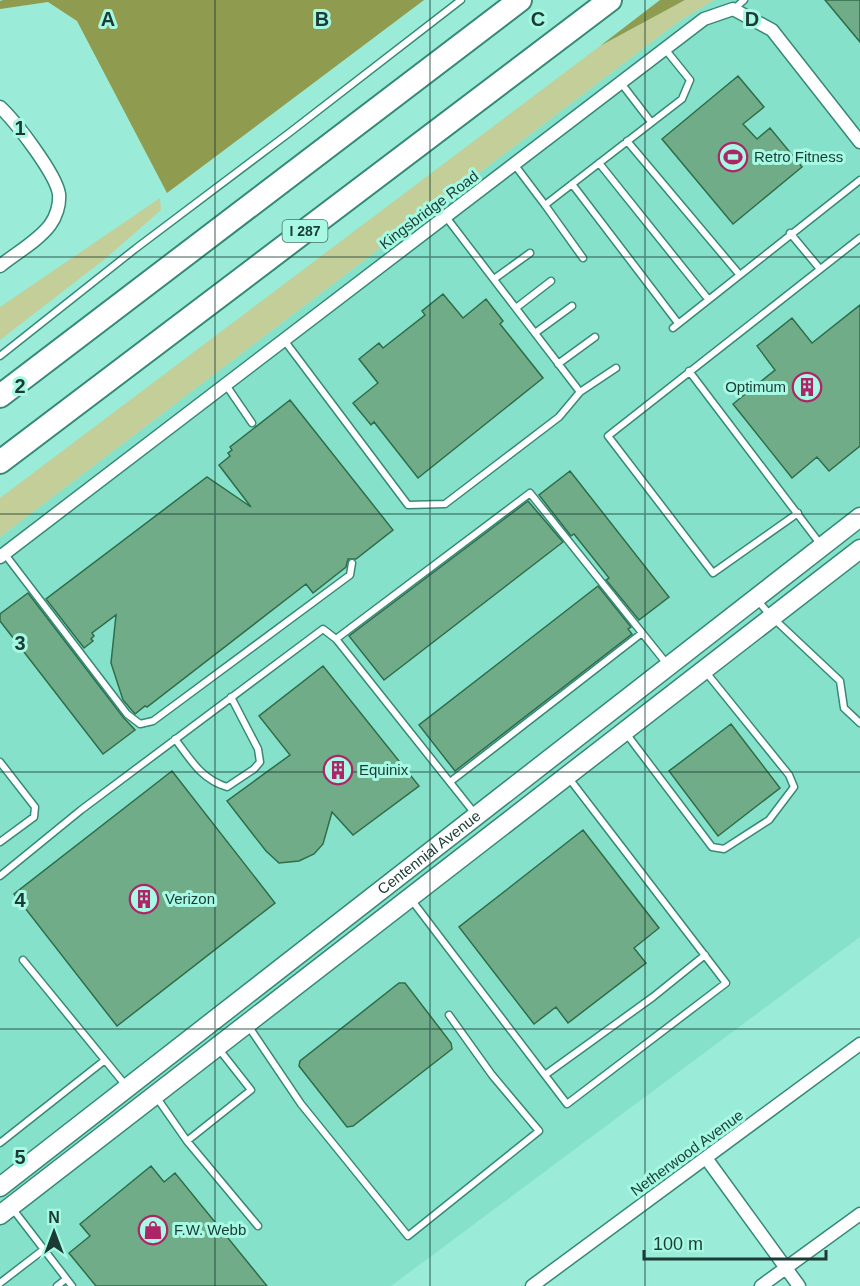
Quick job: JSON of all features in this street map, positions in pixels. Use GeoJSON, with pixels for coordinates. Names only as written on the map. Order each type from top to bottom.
{"type":"FeatureCollection","features":[{"type":"Feature","properties":{"kind":"highway"},"geometry":{"type":"LineString","coordinates":[[0,396],[520,0]]}},
{"type":"Feature","properties":{"kind":"highway","name":"I 287"},"geometry":{"type":"LineString","coordinates":[[0,462],[610,0]]}},
{"type":"Feature","properties":{"kind":"main road","name":"Centennial Avenue"},"geometry":{"type":"LineString","coordinates":[[0,1187],[860,517]]}},
{"type":"Feature","properties":{"kind":"main road","name":"Centennial Avenue"},"geometry":{"type":"LineString","coordinates":[[6,1211],[860,549]]}},
{"type":"Feature","properties":{"kind":"street","name":"Kingsbridge Road"},"geometry":{"type":"LineString","coordinates":[[2,555],[704,19],[733,9]]}},
{"type":"Feature","properties":{"kind":"street"},"geometry":{"type":"LineString","coordinates":[[733,9],[772,30],[860,142]]}},
{"type":"Feature","properties":{"kind":"street"},"geometry":{"type":"LineString","coordinates":[[0,107],[50,172],[58,191],[59,202],[51,224],[43,233],[0,266]]}},
{"type":"Feature","properties":{"kind":"street","name":"Netherwood Avenue"},"geometry":{"type":"LineString","coordinates":[[532,1286],[860,1044]]}},
{"type":"Feature","properties":{"kind":"street"},"geometry":{"type":"LineString","coordinates":[[706,1158],[799,1286]]}},
{"type":"Feature","properties":{"kind":"street"},"geometry":{"type":"LineString","coordinates":[[761,1286],[860,1214]]}},
{"type":"Feature","properties":{"kind":"lane"},"geometry":{"type":"LineString","coordinates":[[0,356],[135,249],[461,0]]}},
{"type":"Feature","properties":{"kind":"lane"},"geometry":{"type":"LineString","coordinates":[[733,9],[744,0]]}},
{"type":"Feature","properties":{"kind":"lane"},"geometry":{"type":"LineString","coordinates":[[544,205],[682,99],[690,80],[665,49]]}},
{"type":"Feature","properties":{"kind":"lane"},"geometry":{"type":"LineString","coordinates":[[621,83],[651,122]]}},
{"type":"Feature","properties":{"kind":"lane"},"geometry":{"type":"LineString","coordinates":[[627,141],[739,274]]}},
{"type":"Feature","properties":{"kind":"lane"},"geometry":{"type":"LineString","coordinates":[[599,163],[708,299]]}},
{"type":"Feature","properties":{"kind":"lane"},"geometry":{"type":"LineString","coordinates":[[514,164],[584,258]]}},
{"type":"Feature","properties":{"kind":"lane"},"geometry":{"type":"LineString","coordinates":[[572,184],[676,325],[860,180]]}},
{"type":"Feature","properties":{"kind":"lane"},"geometry":{"type":"LineString","coordinates":[[446,216],[580,392]]}},
{"type":"Feature","properties":{"kind":"lane"},"geometry":{"type":"LineString","coordinates":[[790,233],[820,269]]}},
{"type":"Feature","properties":{"kind":"lane"},"geometry":{"type":"LineString","coordinates":[[798,513],[713,573],[608,436],[860,238]]}},
{"type":"Feature","properties":{"kind":"lane"},"geometry":{"type":"LineString","coordinates":[[494,279],[530,253]]}},
{"type":"Feature","properties":{"kind":"lane"},"geometry":{"type":"LineString","coordinates":[[516,308],[550,281]]}},
{"type":"Feature","properties":{"kind":"lane"},"geometry":{"type":"LineString","coordinates":[[535,333],[572,306]]}},
{"type":"Feature","properties":{"kind":"lane"},"geometry":{"type":"LineString","coordinates":[[558,364],[595,337]]}},
{"type":"Feature","properties":{"kind":"lane"},"geometry":{"type":"LineString","coordinates":[[284,340],[408,505],[445,504],[559,417],[580,392],[616,368]]}},
{"type":"Feature","properties":{"kind":"lane"},"geometry":{"type":"LineString","coordinates":[[689,371],[822,547]]}},
{"type":"Feature","properties":{"kind":"lane"},"geometry":{"type":"LineString","coordinates":[[226,384],[252,423]]}},
{"type":"Feature","properties":{"kind":"lane"},"geometry":{"type":"LineString","coordinates":[[336,639],[530,493],[669,666]]}},
{"type":"Feature","properties":{"kind":"lane"},"geometry":{"type":"LineString","coordinates":[[2,555],[127,714],[140,724],[153,721],[350,575],[352,563]]}},
{"type":"Feature","properties":{"kind":"lane"},"geometry":{"type":"LineString","coordinates":[[755,598],[840,681],[844,708],[860,723]]}},
{"type":"Feature","properties":{"kind":"lane"},"geometry":{"type":"LineString","coordinates":[[0,876],[81,810],[322,629],[336,639],[476,816]]}},
{"type":"Feature","properties":{"kind":"lane"},"geometry":{"type":"LineString","coordinates":[[450,782],[642,633]]}},
{"type":"Feature","properties":{"kind":"lane"},"geometry":{"type":"LineString","coordinates":[[625,731],[712,847],[724,849],[769,820],[794,787],[789,776],[704,670]]}},
{"type":"Feature","properties":{"kind":"lane"},"geometry":{"type":"LineString","coordinates":[[175,739],[201,773],[213,783],[227,787],[254,769],[260,762],[258,749],[231,697]]}},
{"type":"Feature","properties":{"kind":"lane"},"geometry":{"type":"LineString","coordinates":[[0,762],[34,807],[34,817],[0,842]]}},
{"type":"Feature","properties":{"kind":"lane"},"geometry":{"type":"LineString","coordinates":[[410,898],[567,1104],[616,1069],[726,983],[567,776]]}},
{"type":"Feature","properties":{"kind":"lane"},"geometry":{"type":"LineString","coordinates":[[545,1075],[644,1004],[705,955]]}},
{"type":"Feature","properties":{"kind":"lane"},"geometry":{"type":"LineString","coordinates":[[23,960],[127,1088]]}},
{"type":"Feature","properties":{"kind":"lane"},"geometry":{"type":"LineString","coordinates":[[247,1024],[301,1104],[408,1236],[539,1131],[492,1075],[449,1015]]}},
{"type":"Feature","properties":{"kind":"lane"},"geometry":{"type":"LineString","coordinates":[[187,1141],[251,1090],[217,1047]]}},
{"type":"Feature","properties":{"kind":"lane"},"geometry":{"type":"LineString","coordinates":[[0,1143],[105,1060]]}},
{"type":"Feature","properties":{"kind":"lane"},"geometry":{"type":"LineString","coordinates":[[154,1095],[187,1141],[258,1226]]}},
{"type":"Feature","properties":{"kind":"lane"},"geometry":{"type":"LineString","coordinates":[[6,1211],[44,1250],[72,1286]]}},
{"type":"Feature","properties":{"kind":"lane"},"geometry":{"type":"LineString","coordinates":[[0,1283],[44,1250]]}},
{"type":"Feature","properties":{"kind":"lane"},"geometry":{"type":"LineString","coordinates":[[57,1286],[66,1279]]}},
{"type":"Feature","properties":{"kind":"shaded area"},"geometry":{"type":"Polygon","coordinates":[[[424,0],[167,193],[77,21],[48,2],[0,9],[0,1],[424,0]]]}},
{"type":"Feature","properties":{"kind":"shaded area"},"geometry":{"type":"Polygon","coordinates":[[[660,0],[685,0],[600,46],[660,0]]]}},
{"type":"Feature","properties":{"kind":"shaded area"},"geometry":{"type":"Polygon","coordinates":[[[685,0],[714,0],[678,22],[0,537],[0,498],[600,46],[685,0]]]}},
{"type":"Feature","properties":{"kind":"shaded area"},"geometry":{"type":"Polygon","coordinates":[[[714,0],[860,0],[860,937],[391,1286],[0,1286],[0,537],[678,22],[714,0]]]}},
{"type":"Feature","properties":{"kind":"shaded area"},"geometry":{"type":"Polygon","coordinates":[[[160,198],[161,210],[106,258],[0,340],[0,307],[160,198]]]}},
{"type":"Feature","properties":{"kind":"building"},"geometry":{"type":"Polygon","coordinates":[[[825,0],[860,0],[860,42],[825,0]]]}},
{"type":"Feature","properties":{"kind":"building"},"geometry":{"type":"Polygon","coordinates":[[[738,76],[764,107],[743,124],[757,139],[770,128],[802,167],[733,224],[662,139],[738,76]]]}},
{"type":"Feature","properties":{"kind":"building"},"geometry":{"type":"Polygon","coordinates":[[[443,294],[463,318],[486,299],[503,321],[500,324],[543,378],[418,478],[374,422],[371,425],[353,403],[378,383],[359,359],[379,343],[383,348],[425,315],[422,311],[443,294]]]}},
{"type":"Feature","properties":{"kind":"building","name":"Optimum"},"geometry":{"type":"Polygon","coordinates":[[[860,305],[860,446],[829,471],[817,457],[792,478],[733,404],[775,370],[757,346],[792,318],[812,343],[860,305]]]}},
{"type":"Feature","properties":{"kind":"building"},"geometry":{"type":"Polygon","coordinates":[[[290,400],[393,530],[356,559],[348,559],[346,567],[313,593],[306,584],[135,714],[123,700],[111,663],[116,615],[92,633],[93,641],[84,648],[46,599],[207,477],[251,507],[219,465],[230,456],[228,453],[232,450],[230,447],[290,400]]]}},
{"type":"Feature","properties":{"kind":"building"},"geometry":{"type":"Polygon","coordinates":[[[570,471],[669,597],[639,620],[606,580],[609,578],[574,534],[571,536],[539,495],[570,471]]]}},
{"type":"Feature","properties":{"kind":"building"},"geometry":{"type":"Polygon","coordinates":[[[528,501],[563,542],[384,680],[349,636],[528,501]]]}},
{"type":"Feature","properties":{"kind":"building"},"geometry":{"type":"Polygon","coordinates":[[[598,586],[631,627],[628,629],[632,634],[455,771],[419,725],[598,586]]]}},
{"type":"Feature","properties":{"kind":"building"},"geometry":{"type":"Polygon","coordinates":[[[28,593],[135,730],[103,754],[0,621],[0,614],[28,593]]]}},
{"type":"Feature","properties":{"kind":"building","name":"Equinix"},"geometry":{"type":"Polygon","coordinates":[[[323,666],[419,786],[353,835],[332,812],[323,844],[314,854],[299,861],[279,863],[266,851],[227,801],[290,755],[259,716],[323,666]]]}},
{"type":"Feature","properties":{"kind":"building"},"geometry":{"type":"Polygon","coordinates":[[[731,724],[780,788],[718,836],[669,771],[731,724]]]}},
{"type":"Feature","properties":{"kind":"building","name":"Verizon"},"geometry":{"type":"Polygon","coordinates":[[[172,771],[275,903],[117,1026],[14,894],[172,771]]]}},
{"type":"Feature","properties":{"kind":"building"},"geometry":{"type":"Polygon","coordinates":[[[583,830],[659,928],[634,948],[646,963],[568,1023],[556,1007],[534,1024],[459,927],[583,830]]]}},
{"type":"Feature","properties":{"kind":"building"},"geometry":{"type":"Polygon","coordinates":[[[399,983],[405,983],[451,1043],[452,1049],[353,1126],[347,1127],[299,1066],[300,1061],[399,983]]]}},
{"type":"Feature","properties":{"kind":"building","name":"F.W. Webb"},"geometry":{"type":"Polygon","coordinates":[[[151,1166],[164,1182],[175,1173],[267,1286],[96,1286],[69,1253],[90,1236],[80,1224],[151,1166]]]}},
{"type":"Feature","properties":{"kind":"place","name":"Retro Fitness"},"geometry":{"type":"Point","coordinates":[733,157]}},
{"type":"Feature","properties":{"kind":"place","name":"Optimum"},"geometry":{"type":"Point","coordinates":[807,387]}},
{"type":"Feature","properties":{"kind":"place","name":"Equinix"},"geometry":{"type":"Point","coordinates":[338,770]}},
{"type":"Feature","properties":{"kind":"place","name":"Verizon"},"geometry":{"type":"Point","coordinates":[144,899]}},
{"type":"Feature","properties":{"kind":"place","name":"F.W. Webb"},"geometry":{"type":"Point","coordinates":[153,1230]}}]}
